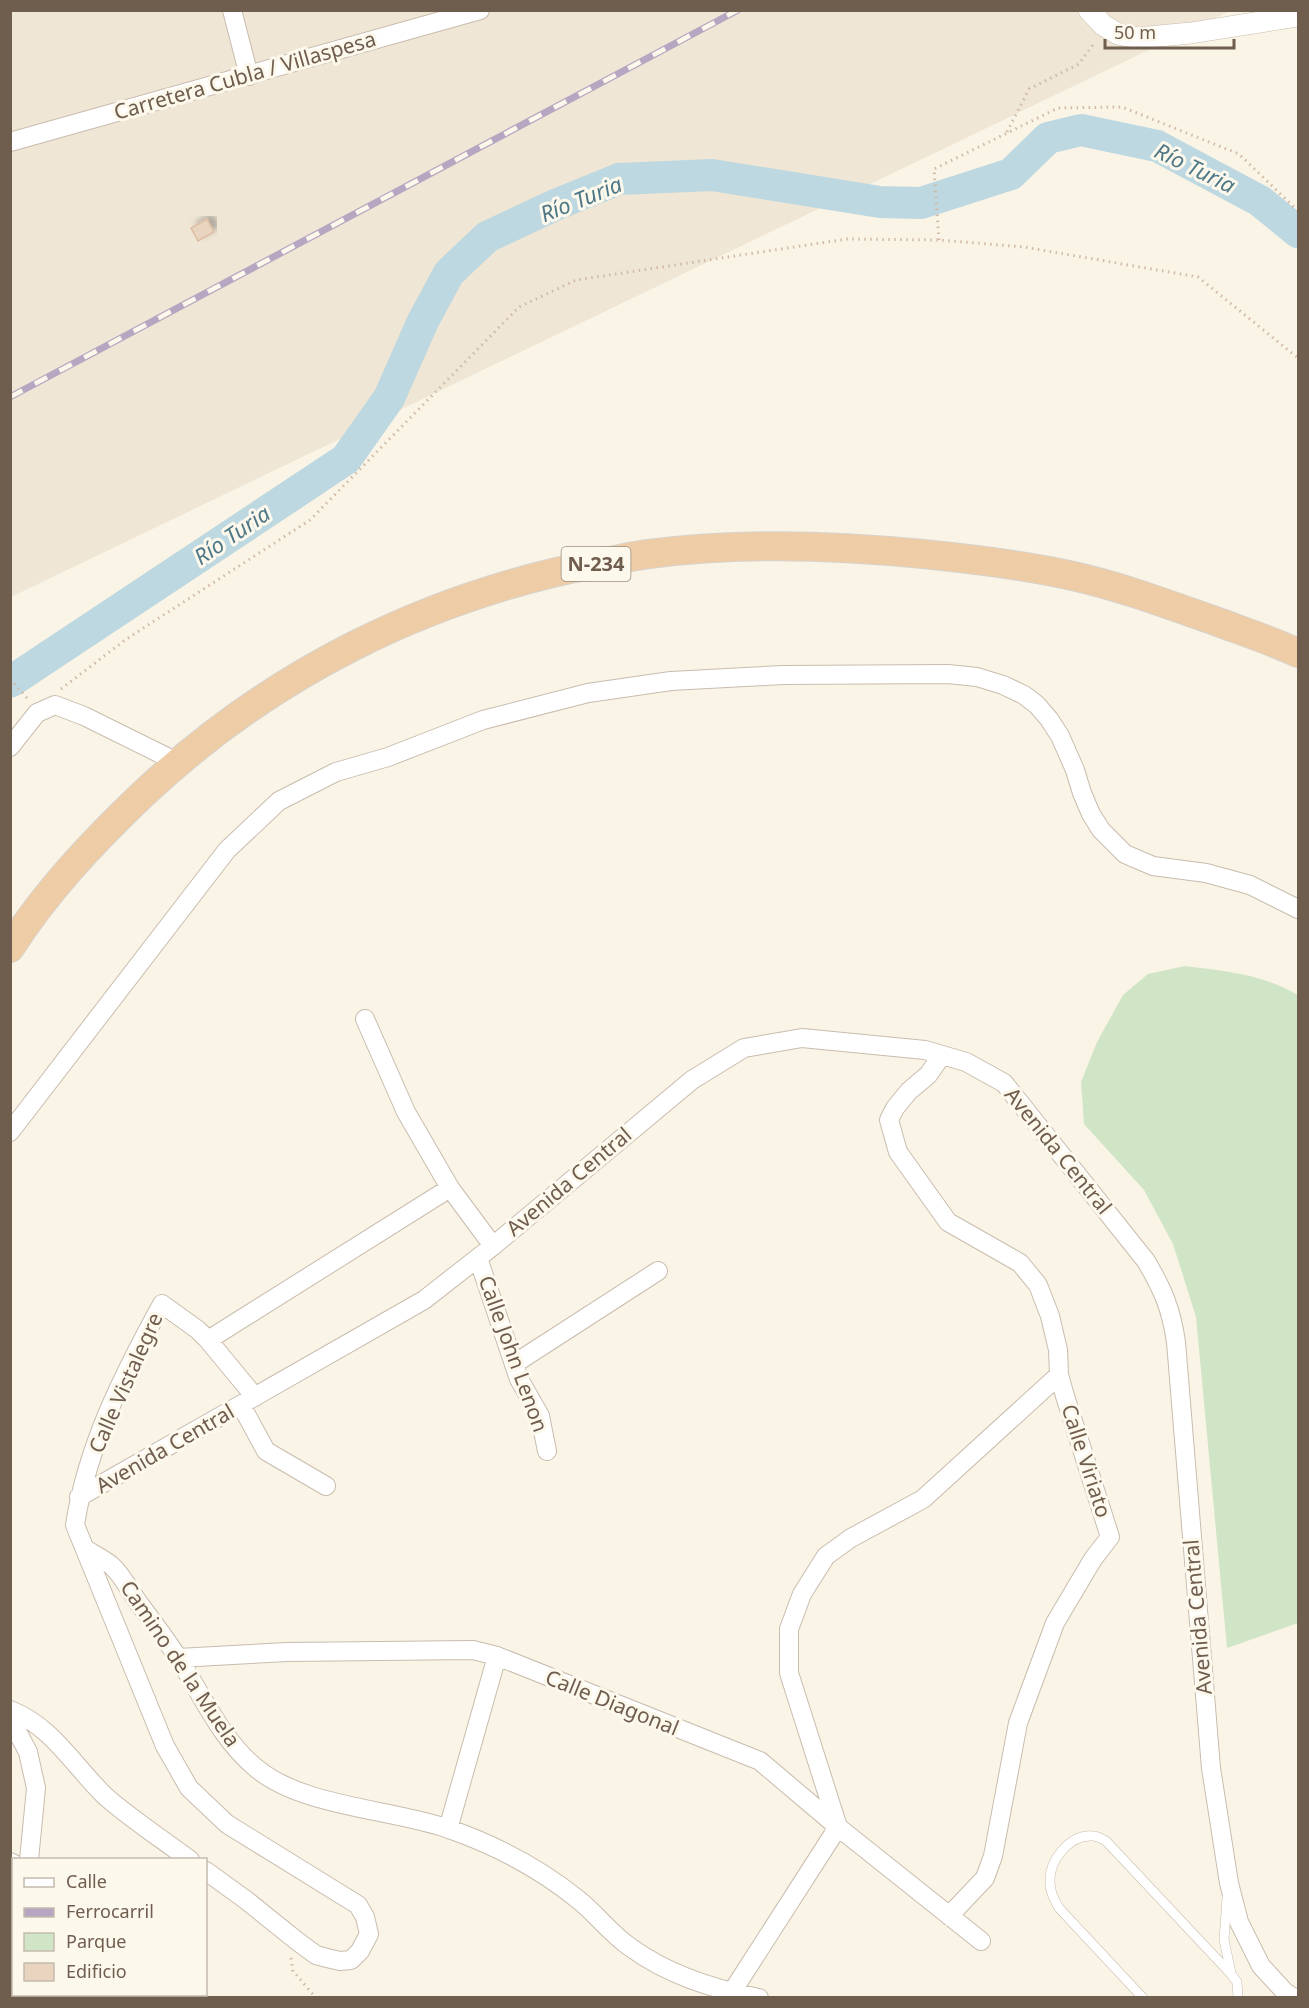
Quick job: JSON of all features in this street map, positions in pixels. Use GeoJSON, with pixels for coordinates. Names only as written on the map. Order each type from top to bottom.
{"type":"FeatureCollection","features":[{"type":"Feature","properties":{"kind":"highway","name":"N-234"},"geometry":{"type":"LineString","coordinates":[[10,948],[26,923],[100,836],[177,762],[240,714],[305,671],[372,636],[457,600],[535,576],[649,554],[745,547],[832,546],[981,560],[1075,577],[1168,604],[1299,653]]}},
{"type":"Feature","properties":{"kind":"street"},"geometry":{"type":"LineString","coordinates":[[232,10],[249,76]]}},
{"type":"Feature","properties":{"kind":"street","name":"Carretera Cubla / Villaspesa"},"geometry":{"type":"LineString","coordinates":[[10,142],[480,10]]}},
{"type":"Feature","properties":{"kind":"street"},"geometry":{"type":"LineString","coordinates":[[1096,18],[1118,34],[1138,38],[1299,16]]}},
{"type":"Feature","properties":{"kind":"street"},"geometry":{"type":"LineString","coordinates":[[10,1132],[227,850],[279,801],[336,772],[388,758],[483,720],[588,693],[671,681],[783,675],[948,674],[977,677],[1003,685],[1024,695],[1049,719],[1060,736],[1091,814],[1101,830],[1125,854],[1153,866],[1206,873],[1250,885],[1299,909]]}},
{"type":"Feature","properties":{"kind":"street"},"geometry":{"type":"LineString","coordinates":[[10,747],[37,713],[56,705],[84,716],[177,762]]}},
{"type":"Feature","properties":{"kind":"street"},"geometry":{"type":"LineString","coordinates":[[365,1019],[405,1112],[450,1188],[493,1246]]}},
{"type":"Feature","properties":{"kind":"street","name":"Avenida Central"},"geometry":{"type":"LineString","coordinates":[[79,1497],[424,1300],[493,1246],[692,1080],[744,1048],[802,1038],[925,1050],[966,1062],[1004,1083],[1146,1261],[1168,1303],[1176,1342],[1212,1768],[1228,1883],[1239,1922],[1261,1966],[1285,1992],[1294,1998]]}},
{"type":"Feature","properties":{"kind":"street","name":"Calle Viriato"},"geometry":{"type":"LineString","coordinates":[[942,1055],[928,1075],[909,1091],[895,1108],[889,1120],[898,1152],[948,1222],[1020,1263],[1038,1285],[1050,1316],[1058,1350],[1059,1375],[1110,1537],[1093,1559],[1055,1623],[1017,1723],[993,1856],[985,1878],[950,1916]]}},
{"type":"Feature","properties":{"kind":"street"},"geometry":{"type":"LineString","coordinates":[[326,1486],[266,1451],[248,1401],[208,1340],[450,1188]]}},
{"type":"Feature","properties":{"kind":"street","name":"Calle John Lenon"},"geometry":{"type":"LineString","coordinates":[[478,1258],[519,1379],[540,1416],[547,1451]]}},
{"type":"Feature","properties":{"kind":"street"},"geometry":{"type":"LineString","coordinates":[[514,1364],[658,1271]]}},
{"type":"Feature","properties":{"kind":"street","name":"Calle Vistalegre"},"geometry":{"type":"LineString","coordinates":[[207,1872],[316,1955],[340,1961],[351,1959],[360,1951],[369,1934],[368,1926],[358,1905],[226,1824],[189,1788],[165,1746],[75,1525],[79,1497],[102,1426],[136,1351],[162,1304],[208,1340]]}},
{"type":"Feature","properties":{"kind":"street"},"geometry":{"type":"LineString","coordinates":[[732,1992],[838,1827],[789,1673],[789,1629],[802,1594],[826,1556],[851,1538],[923,1499],[1059,1375]]}},
{"type":"Feature","properties":{"kind":"street","name":"Camino de la Muela"},"geometry":{"type":"LineString","coordinates":[[85,1549],[112,1566],[178,1658],[216,1724],[234,1747],[256,1769],[274,1781],[336,1802],[448,1828],[502,1852],[559,1884],[582,1902],[628,1946],[645,1957],[678,1974],[709,1986],[759,1998]]}},
{"type":"Feature","properties":{"kind":"street","name":"Calle Diagonal"},"geometry":{"type":"LineString","coordinates":[[178,1658],[287,1652],[473,1650],[497,1656],[760,1761],[838,1827],[981,1941]]}},
{"type":"Feature","properties":{"kind":"street"},"geometry":{"type":"LineString","coordinates":[[448,1828],[497,1656]]}},
{"type":"Feature","properties":{"kind":"street"},"geometry":{"type":"LineString","coordinates":[[10,1710],[36,1723],[51,1736],[105,1796],[187,1858]]}},
{"type":"Feature","properties":{"kind":"street"},"geometry":{"type":"LineString","coordinates":[[10,1718],[28,1752],[36,1788],[29,1858]]}},
{"type":"Feature","properties":{"kind":"lane"},"geometry":{"type":"LineString","coordinates":[[1143,1998],[1059,1908],[1051,1893],[1049,1879],[1059,1852],[1080,1837],[1095,1835],[1106,1841],[1231,1974],[1237,1982],[1238,1998]]}},
{"type":"Feature","properties":{"kind":"lane"},"geometry":{"type":"LineString","coordinates":[[1228,1883],[1224,1940],[1231,1974]]}},
{"type":"Feature","properties":{"kind":"path"},"geometry":{"type":"LineString","coordinates":[[1006,134],[1029,89],[1079,64],[1096,41],[1096,18]]}},
{"type":"Feature","properties":{"kind":"path"},"geometry":{"type":"LineString","coordinates":[[939,240],[934,169],[1058,108],[1122,107],[1239,154],[1299,211]]}},
{"type":"Feature","properties":{"kind":"path"},"geometry":{"type":"LineString","coordinates":[[37,713],[63,686],[125,640],[310,520],[519,307],[576,280],[847,239],[939,240],[1024,247],[1198,277],[1299,358]]}},
{"type":"Feature","properties":{"kind":"path"},"geometry":{"type":"LineString","coordinates":[[10,680],[18,687]]}},
{"type":"Feature","properties":{"kind":"path"},"geometry":{"type":"LineString","coordinates":[[289,1935],[293,1971],[316,1998]]}},
{"type":"Feature","properties":{"kind":"shaded area"},"geometry":{"type":"Polygon","coordinates":[[[11,11],[1230,11],[11,597],[11,11]]]}},
{"type":"Feature","properties":{"kind":"green space"},"geometry":{"type":"Polygon","coordinates":[[[1185,966],[1257,978],[1298,995],[1298,1623],[1227,1648],[1196,1317],[1173,1244],[1144,1190],[1084,1124],[1081,1082],[1097,1042],[1123,995],[1148,974],[1185,966]]]}},
{"type":"Feature","properties":{"kind":"building"},"geometry":{"type":"Polygon","coordinates":[[[207,219],[214,232],[198,241],[191,228],[207,219]]]}},
{"type":"Feature","properties":{"kind":"waterway","name":"Río Turia"},"geometry":{"type":"LineString","coordinates":[[10,682],[346,459],[389,398],[423,321],[449,273],[487,237],[555,205],[619,179],[712,175],[880,202],[921,203],[1011,174],[1048,138],[1081,130],[1157,146],[1260,201],[1298,232]]}},
{"type":"Feature","properties":{"kind":"railway"},"geometry":{"type":"LineString","coordinates":[[10,397],[738,10]]}}]}
